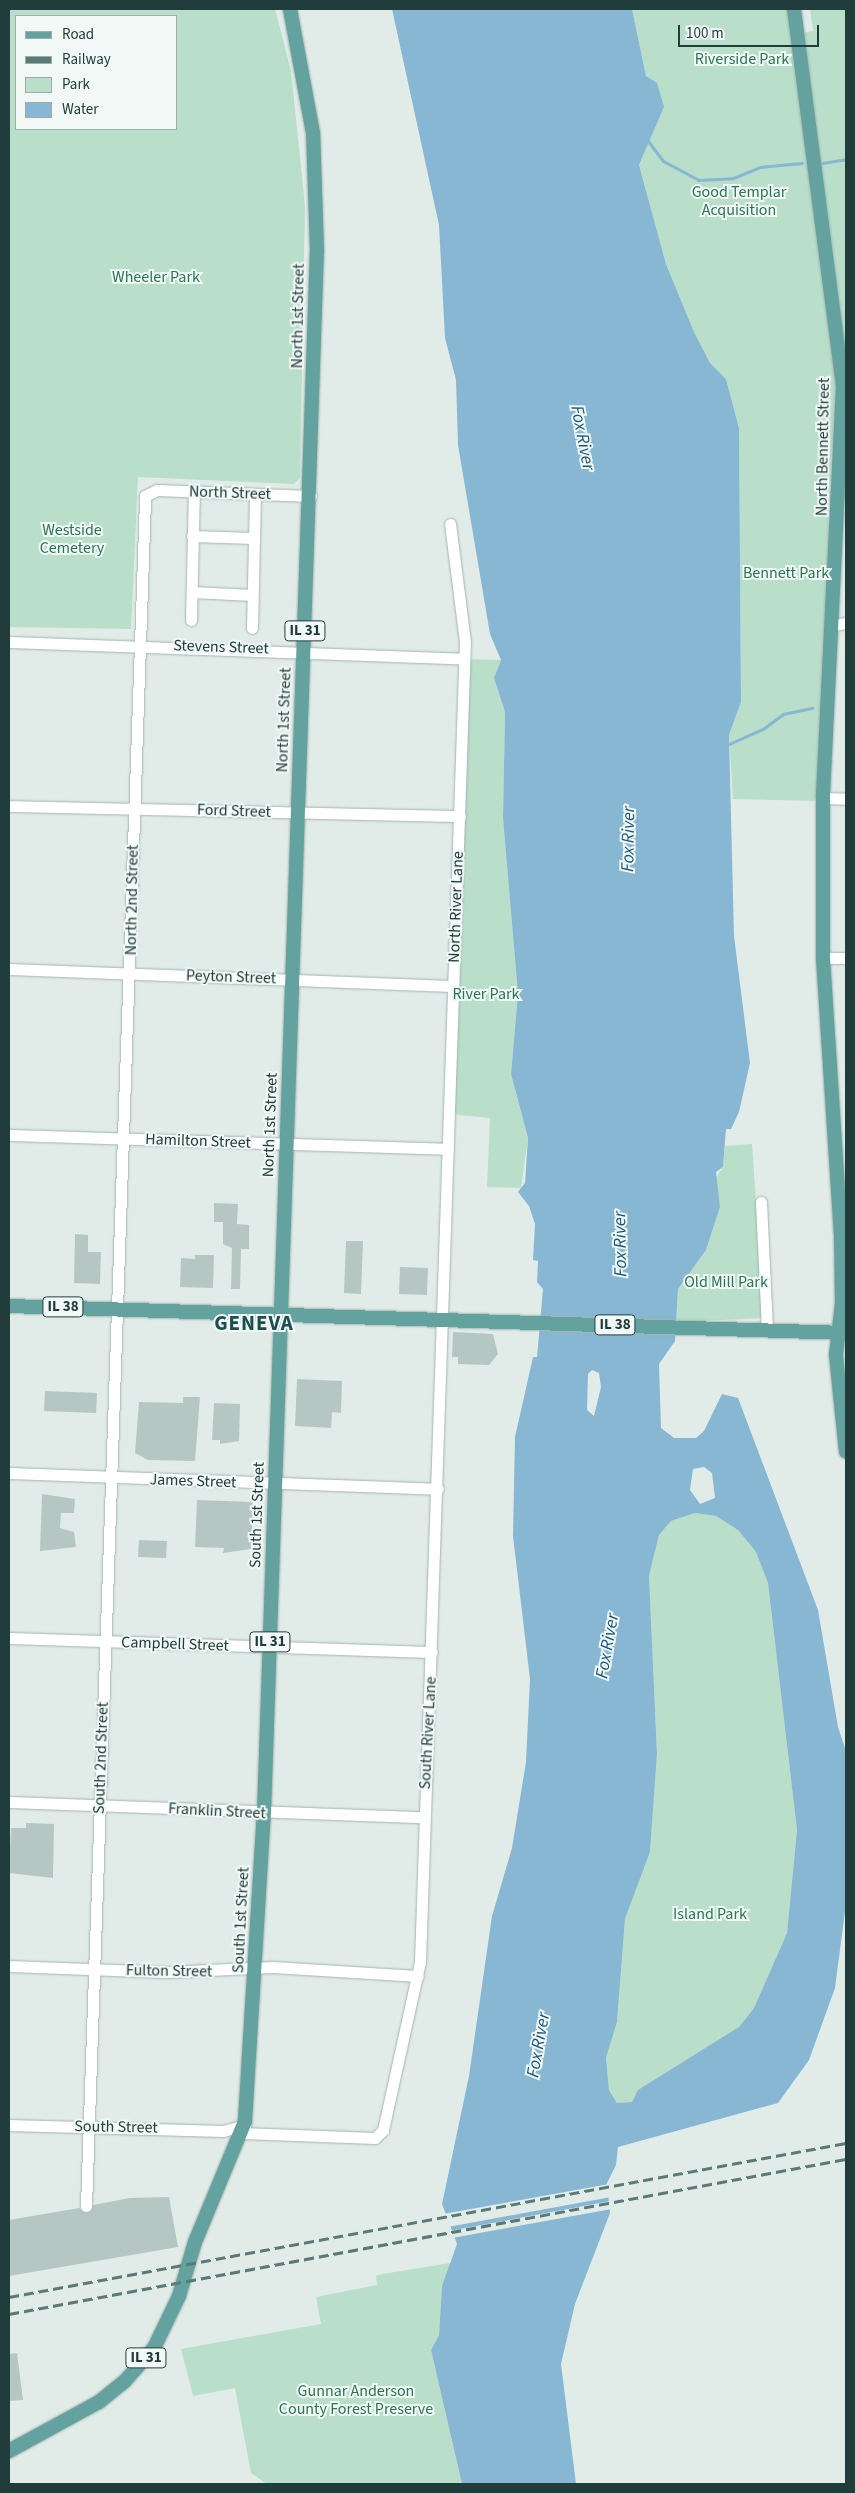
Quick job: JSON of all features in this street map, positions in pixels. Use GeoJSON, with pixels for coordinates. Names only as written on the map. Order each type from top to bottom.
{"type":"FeatureCollection","features":[{"type":"Feature","properties":{"kind":"main road","name":"North 1st Street"},"geometry":{"type":"LineString","coordinates":[[281,1315],[311,496],[318,197],[310,116],[290,9]]}},
{"type":"Feature","properties":{"kind":"main road","name":"North Bennett Street"},"geometry":{"type":"LineString","coordinates":[[794,9],[843,385],[843,515],[840,624],[823,798],[823,958],[840,1147],[843,1333],[838,1389],[846,1451]]}},
{"type":"Feature","properties":{"kind":"main road","name":"IL 38"},"geometry":{"type":"LineString","coordinates":[[9,1306],[843,1333]]}},
{"type":"Feature","properties":{"kind":"main road","name":"South 1st Street"},"geometry":{"type":"LineString","coordinates":[[9,2451],[98,2402],[126,2381],[154,2348],[167,2326],[195,2242],[242,2133],[256,1969],[264,1813],[281,1315]]}},
{"type":"Feature","properties":{"kind":"street","name":"North Street"},"geometry":{"type":"LineString","coordinates":[[149,492],[194,491],[311,496]]}},
{"type":"Feature","properties":{"kind":"street"},"geometry":{"type":"LineString","coordinates":[[191,620],[194,491]]}},
{"type":"Feature","properties":{"kind":"street","name":"North 2nd Street"},"geometry":{"type":"LineString","coordinates":[[118,1309],[140,644],[149,492]]}},
{"type":"Feature","properties":{"kind":"street"},"geometry":{"type":"LineString","coordinates":[[252,628],[255,494]]}},
{"type":"Feature","properties":{"kind":"street","name":"North River Lane"},"geometry":{"type":"LineString","coordinates":[[443,1320],[464,659],[450,524]]}},
{"type":"Feature","properties":{"kind":"street"},"geometry":{"type":"LineString","coordinates":[[192,536],[253,538]]}},
{"type":"Feature","properties":{"kind":"street"},"geometry":{"type":"LineString","coordinates":[[192,592],[252,595]]}},
{"type":"Feature","properties":{"kind":"street","name":"Stevens Street"},"geometry":{"type":"LineString","coordinates":[[9,642],[140,644],[304,650],[464,659]]}},
{"type":"Feature","properties":{"kind":"street"},"geometry":{"type":"LineString","coordinates":[[823,798],[846,799]]}},
{"type":"Feature","properties":{"kind":"street","name":"Ford Street"},"geometry":{"type":"LineString","coordinates":[[9,806],[460,816]]}},
{"type":"Feature","properties":{"kind":"street"},"geometry":{"type":"LineString","coordinates":[[823,958],[846,958]]}},
{"type":"Feature","properties":{"kind":"street","name":"Peyton Street"},"geometry":{"type":"LineString","coordinates":[[9,969],[453,986]]}},
{"type":"Feature","properties":{"kind":"street","name":"Hamilton Street"},"geometry":{"type":"LineString","coordinates":[[9,1135],[448,1149]]}},
{"type":"Feature","properties":{"kind":"street"},"geometry":{"type":"LineString","coordinates":[[762,1202],[767,1330]]}},
{"type":"Feature","properties":{"kind":"street","name":"South 2nd Street"},"geometry":{"type":"LineString","coordinates":[[86,2206],[118,1309]]}},
{"type":"Feature","properties":{"kind":"street","name":"South River Lane"},"geometry":{"type":"LineString","coordinates":[[375,2138],[383,2130],[418,1976],[432,1652],[443,1320]]}},
{"type":"Feature","properties":{"kind":"street","name":"James Street"},"geometry":{"type":"LineString","coordinates":[[9,1473],[112,1479],[438,1489]]}},
{"type":"Feature","properties":{"kind":"street","name":"Campbell Street"},"geometry":{"type":"LineString","coordinates":[[9,1638],[432,1652]]}},
{"type":"Feature","properties":{"kind":"street","name":"Franklin Street"},"geometry":{"type":"LineString","coordinates":[[9,1802],[264,1813],[424,1816]]}},
{"type":"Feature","properties":{"kind":"street","name":"Fulton Street"},"geometry":{"type":"LineString","coordinates":[[9,1966],[256,1969],[418,1976]]}},
{"type":"Feature","properties":{"kind":"street","name":"South Street"},"geometry":{"type":"LineString","coordinates":[[9,2125],[223,2131],[375,2138]]}},
{"type":"Feature","properties":{"kind":"green space","name":"Wheeler Park"},"geometry":{"type":"Polygon","coordinates":[[[9,9],[275,9],[291,71],[305,206],[300,478],[294,484],[138,477],[131,629],[9,627],[9,9]]]}},
{"type":"Feature","properties":{"kind":"green space"},"geometry":{"type":"Polygon","coordinates":[[[632,9],[791,9],[803,33],[813,31],[810,9],[846,9],[846,449],[832,449],[828,520],[835,521],[817,801],[733,799],[729,735],[741,702],[739,428],[726,379],[710,363],[694,332],[666,264],[639,165],[664,107],[646,76],[632,9]]]}},
{"type":"Feature","properties":{"kind":"green space","name":"River Park"},"geometry":{"type":"Polygon","coordinates":[[[464,659],[501,660],[494,678],[505,712],[503,818],[518,994],[511,1074],[528,1138],[521,1188],[487,1187],[490,1118],[449,1114],[464,659]]]}},
{"type":"Feature","properties":{"kind":"green space","name":"Old Mill Park"},"geometry":{"type":"Polygon","coordinates":[[[752,1144],[764,1318],[676,1322],[678,1289],[706,1250],[720,1207],[715,1179],[723,1167],[725,1146],[752,1144]]]}},
{"type":"Feature","properties":{"kind":"green space","name":"Island Park"},"geometry":{"type":"Polygon","coordinates":[[[695,1513],[716,1516],[738,1530],[756,1552],[768,1583],[797,1830],[787,1933],[754,2008],[739,2027],[632,2102],[617,2103],[609,2090],[606,2058],[617,2022],[625,1919],[650,1852],[657,1754],[649,1576],[659,1535],[671,1521],[695,1513]]]}},
{"type":"Feature","properties":{"kind":"green space","name":"Gunnar Anderson County Forest Preserve"},"geometry":{"type":"Polygon","coordinates":[[[451,2263],[442,2287],[439,2335],[431,2350],[462,2484],[267,2484],[251,2473],[235,2388],[193,2396],[181,2349],[321,2324],[316,2297],[377,2285],[376,2276],[382,2274],[451,2263]]]}},
{"type":"Feature","properties":{"kind":"water","name":"Fox River"},"geometry":{"type":"Polygon","coordinates":[[[392,9],[632,9],[646,76],[657,83],[664,107],[639,165],[666,264],[694,332],[710,363],[726,379],[739,428],[741,702],[729,735],[734,936],[750,1063],[739,1112],[731,1129],[726,1129],[723,1167],[716,1172],[720,1207],[706,1250],[678,1289],[675,1341],[659,1364],[661,1428],[674,1438],[696,1438],[704,1431],[722,1394],[738,1398],[818,1610],[838,1727],[846,1751],[846,1904],[835,1988],[809,2060],[778,2103],[618,2147],[616,2165],[607,2183],[610,2213],[575,2304],[561,2364],[576,2484],[462,2484],[431,2350],[439,2335],[442,2286],[457,2244],[442,2204],[469,2076],[492,1916],[512,1848],[526,1762],[530,1679],[513,1536],[515,1437],[533,1357],[537,1357],[543,1289],[537,1282],[538,1261],[533,1260],[535,1224],[529,1206],[518,1192],[525,1183],[528,1138],[511,1074],[518,994],[503,818],[505,712],[494,678],[501,660],[490,634],[458,445],[456,380],[445,338],[439,225],[392,9]],[[592,1370],[588,1374],[587,1410],[594,1416],[601,1387],[599,1373],[592,1370]],[[704,1467],[693,1469],[690,1490],[700,1504],[715,1498],[712,1473],[704,1467]],[[695,1513],[671,1521],[659,1535],[649,1576],[657,1754],[650,1852],[625,1919],[617,2022],[606,2058],[609,2090],[617,2103],[632,2102],[638,2090],[739,2027],[754,2008],[787,1933],[797,1830],[768,1583],[756,1552],[738,1530],[716,1516],[695,1513]]]}},
{"type":"Feature","properties":{"kind":"pier"},"geometry":{"type":"Polygon","coordinates":[[[609,2184],[611,2197],[448,2227],[443,2214],[609,2184]]]}},
{"type":"Feature","properties":{"kind":"pier"},"geometry":{"type":"Polygon","coordinates":[[[611,2201],[612,2209],[452,2238],[449,2231],[611,2201]]]}},
{"type":"Feature","properties":{"kind":"building"},"geometry":{"type":"Polygon","coordinates":[[[214,1203],[238,1204],[237,1224],[249,1225],[249,1249],[241,1249],[240,1289],[231,1289],[232,1248],[223,1244],[223,1222],[214,1222],[214,1203]]]}},
{"type":"Feature","properties":{"kind":"building"},"geometry":{"type":"Polygon","coordinates":[[[75,1234],[88,1235],[88,1252],[101,1252],[100,1284],[74,1283],[75,1234]]]}},
{"type":"Feature","properties":{"kind":"building"},"geometry":{"type":"Polygon","coordinates":[[[346,1241],[363,1241],[361,1294],[344,1293],[346,1241]]]}},
{"type":"Feature","properties":{"kind":"building"},"geometry":{"type":"Polygon","coordinates":[[[195,1255],[214,1255],[213,1288],[180,1287],[181,1258],[195,1259],[195,1255]]]}},
{"type":"Feature","properties":{"kind":"building"},"geometry":{"type":"Polygon","coordinates":[[[400,1267],[428,1268],[427,1295],[399,1294],[400,1267]]]}},
{"type":"Feature","properties":{"kind":"building"},"geometry":{"type":"Polygon","coordinates":[[[453,1332],[493,1334],[498,1354],[489,1365],[458,1364],[458,1357],[452,1357],[453,1332]]]}},
{"type":"Feature","properties":{"kind":"building"},"geometry":{"type":"Polygon","coordinates":[[[297,1379],[342,1381],[341,1413],[332,1412],[331,1428],[295,1426],[297,1379]]]}},
{"type":"Feature","properties":{"kind":"building"},"geometry":{"type":"Polygon","coordinates":[[[45,1391],[97,1393],[96,1413],[44,1411],[45,1391]]]}},
{"type":"Feature","properties":{"kind":"building"},"geometry":{"type":"Polygon","coordinates":[[[183,1397],[200,1397],[195,1461],[148,1460],[135,1453],[139,1402],[183,1403],[183,1397]]]}},
{"type":"Feature","properties":{"kind":"building"},"geometry":{"type":"Polygon","coordinates":[[[214,1403],[240,1404],[239,1441],[220,1444],[220,1440],[212,1440],[214,1403]]]}},
{"type":"Feature","properties":{"kind":"building"},"geometry":{"type":"Polygon","coordinates":[[[42,1494],[75,1499],[74,1513],[61,1513],[60,1528],[74,1532],[76,1547],[40,1551],[42,1494]]]}},
{"type":"Feature","properties":{"kind":"building"},"geometry":{"type":"Polygon","coordinates":[[[197,1500],[253,1502],[251,1549],[223,1553],[224,1548],[195,1547],[197,1500]]]}},
{"type":"Feature","properties":{"kind":"building"},"geometry":{"type":"Polygon","coordinates":[[[139,1540],[167,1541],[166,1558],[138,1557],[139,1540]]]}},
{"type":"Feature","properties":{"kind":"building"},"geometry":{"type":"Polygon","coordinates":[[[26,1823],[54,1824],[53,1878],[9,1873],[11,1828],[26,1828],[26,1823]]]}},
{"type":"Feature","properties":{"kind":"building"},"geometry":{"type":"Polygon","coordinates":[[[169,2197],[178,2247],[9,2276],[9,2220],[79,2208],[86,2213],[94,2205],[129,2198],[169,2197]]]}},
{"type":"Feature","properties":{"kind":"building"},"geometry":{"type":"Polygon","coordinates":[[[17,2353],[23,2400],[9,2401],[9,2354],[17,2353]]]}},
{"type":"Feature","properties":{"kind":"waterway"},"geometry":{"type":"LineString","coordinates":[[648,141],[663,161],[698,180],[733,178],[760,167],[802,163]]}},
{"type":"Feature","properties":{"kind":"waterway"},"geometry":{"type":"LineString","coordinates":[[822,163],[846,159]]}},
{"type":"Feature","properties":{"kind":"waterway"},"geometry":{"type":"LineString","coordinates":[[729,744],[763,729],[783,714],[812,708]]}},
{"type":"Feature","properties":{"kind":"railway"},"geometry":{"type":"LineString","coordinates":[[9,2297],[846,2143]]}},
{"type":"Feature","properties":{"kind":"railway"},"geometry":{"type":"LineString","coordinates":[[9,2314],[846,2159]]}},
{"type":"Feature","properties":{"kind":"district","name":"GENEVA"},"geometry":{"type":"Point","coordinates":[254,1323]}},
{"type":"Feature","properties":{"kind":"park label","name":"Riverside Park"},"geometry":{"type":"Point","coordinates":[742,59]}},
{"type":"Feature","properties":{"kind":"park label","name":"Good Templar Acquisition"},"geometry":{"type":"Point","coordinates":[739,201]}},
{"type":"Feature","properties":{"kind":"park label","name":"Westside Cemetery"},"geometry":{"type":"Point","coordinates":[72,539]}},
{"type":"Feature","properties":{"kind":"park label","name":"Bennett Park"},"geometry":{"type":"Point","coordinates":[786,573]}}]}
